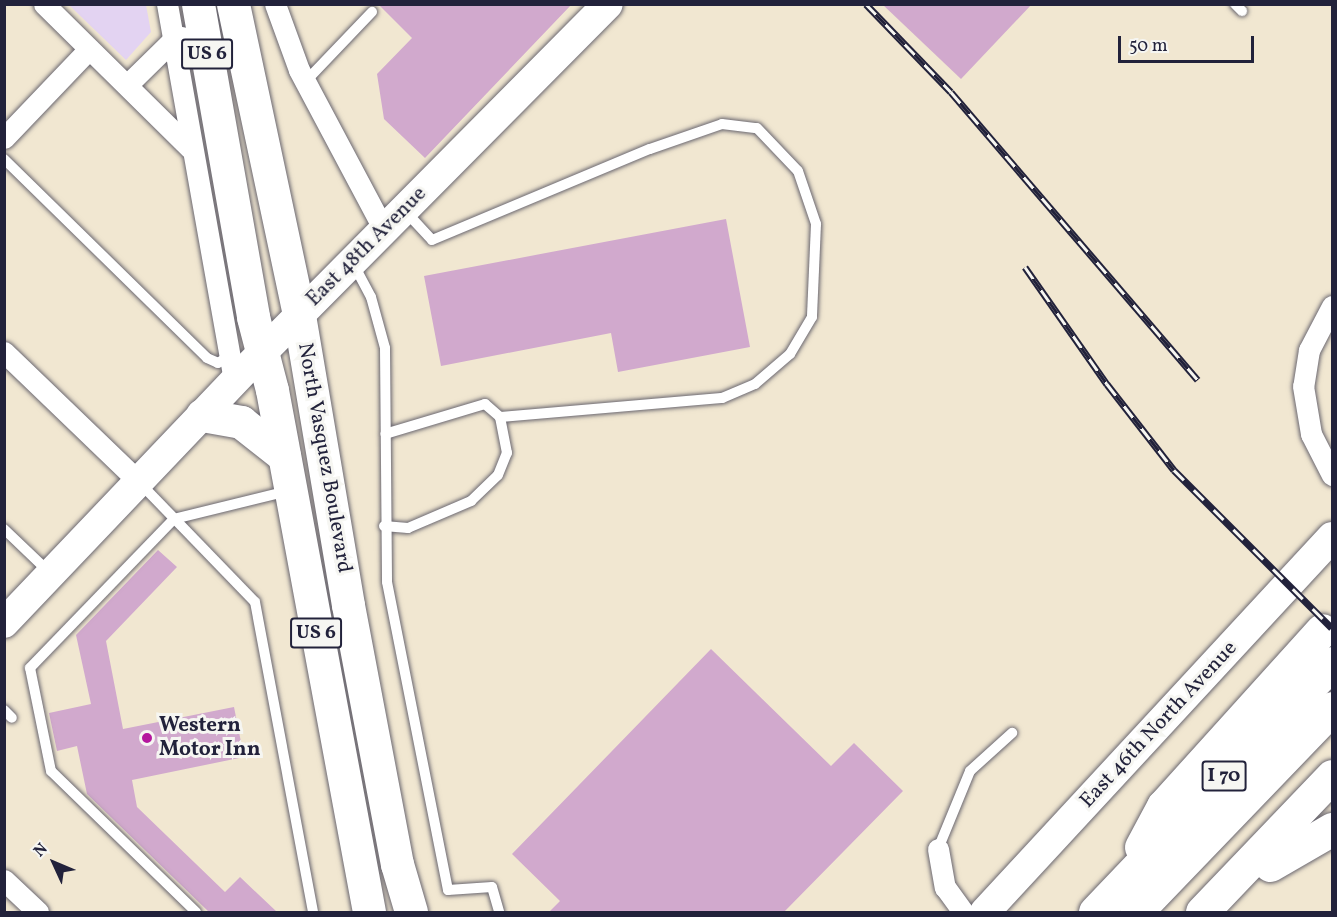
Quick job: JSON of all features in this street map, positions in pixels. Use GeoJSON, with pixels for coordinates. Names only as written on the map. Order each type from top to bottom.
{"type":"FeatureCollection","features":[{"type":"Feature","properties":{"kind":"highway","name":"North Vasquez Boulevard"},"geometry":{"type":"LineString","coordinates":[[233,4],[299,315],[348,605],[391,833],[411,912]]}},
{"type":"Feature","properties":{"kind":"highway","name":"North Vasquez Boulevard"},"geometry":{"type":"LineString","coordinates":[[192,25],[284,456],[369,912]]}},
{"type":"Feature","properties":{"kind":"highway"},"geometry":{"type":"LineString","coordinates":[[202,415],[241,422],[284,456]]}},
{"type":"Feature","properties":{"kind":"highway"},"geometry":{"type":"LineString","coordinates":[[1116,905],[1163,806],[1322,630]]}},
{"type":"Feature","properties":{"kind":"highway","name":"I 70"},"geometry":{"type":"LineString","coordinates":[[1116,905],[1332,663]]}},
{"type":"Feature","properties":{"kind":"highway"},"geometry":{"type":"LineString","coordinates":[[1116,905],[1332,708]]}},
{"type":"Feature","properties":{"kind":"highway"},"geometry":{"type":"LineString","coordinates":[[1202,912],[1332,776]]}},
{"type":"Feature","properties":{"kind":"highway"},"geometry":{"type":"LineString","coordinates":[[1227,912],[1332,803]]}},
{"type":"Feature","properties":{"kind":"highway"},"geometry":{"type":"LineString","coordinates":[[1270,865],[1332,829]]}},
{"type":"Feature","properties":{"kind":"street"},"geometry":{"type":"LineString","coordinates":[[44,4],[190,148]]}},
{"type":"Feature","properties":{"kind":"street"},"geometry":{"type":"LineString","coordinates":[[167,4],[192,25]]}},
{"type":"Feature","properties":{"kind":"street"},"geometry":{"type":"LineString","coordinates":[[275,4],[305,82],[394,220]]}},
{"type":"Feature","properties":{"kind":"street","name":"East 48th Avenue"},"geometry":{"type":"LineString","coordinates":[[4,623],[49,572],[202,415],[231,369],[262,353],[608,4]]}},
{"type":"Feature","properties":{"kind":"street"},"geometry":{"type":"LineString","coordinates":[[127,85],[192,25]]}},
{"type":"Feature","properties":{"kind":"street"},"geometry":{"type":"LineString","coordinates":[[192,25],[190,148],[231,369]]}},
{"type":"Feature","properties":{"kind":"street"},"geometry":{"type":"LineString","coordinates":[[4,138],[89,49]]}},
{"type":"Feature","properties":{"kind":"street"},"geometry":{"type":"LineString","coordinates":[[1332,306],[1309,350],[1304,375],[1307,423],[1332,475]]}},
{"type":"Feature","properties":{"kind":"street"},"geometry":{"type":"LineString","coordinates":[[4,352],[138,481]]}},
{"type":"Feature","properties":{"kind":"street","name":"East 46th North Avenue"},"geometry":{"type":"LineString","coordinates":[[985,912],[1332,537]]}},
{"type":"Feature","properties":{"kind":"street"},"geometry":{"type":"LineString","coordinates":[[938,849],[945,887],[963,912]]}},
{"type":"Feature","properties":{"kind":"street"},"geometry":{"type":"LineString","coordinates":[[4,880],[38,912]]}},
{"type":"Feature","properties":{"kind":"lane"},"geometry":{"type":"LineString","coordinates":[[305,82],[372,12]]}},
{"type":"Feature","properties":{"kind":"lane"},"geometry":{"type":"LineString","coordinates":[[394,220],[432,240],[650,149],[722,124],[757,128],[798,171],[816,224],[812,316],[790,354],[755,384],[722,398],[500,417]]}},
{"type":"Feature","properties":{"kind":"lane"},"geometry":{"type":"LineString","coordinates":[[4,159],[207,358],[231,369]]}},
{"type":"Feature","properties":{"kind":"lane"},"geometry":{"type":"LineString","coordinates":[[352,262],[371,297],[385,348],[384,526],[387,582],[448,890],[492,886],[499,912]]}},
{"type":"Feature","properties":{"kind":"lane"},"geometry":{"type":"LineString","coordinates":[[384,526],[408,528],[471,501],[504,464],[507,453],[500,417],[485,404],[385,434]]}},
{"type":"Feature","properties":{"kind":"lane"},"geometry":{"type":"LineString","coordinates":[[138,481],[255,602],[314,912]]}},
{"type":"Feature","properties":{"kind":"lane"},"geometry":{"type":"LineString","coordinates":[[196,912],[51,771],[30,668],[174,519],[290,490]]}},
{"type":"Feature","properties":{"kind":"lane"},"geometry":{"type":"LineString","coordinates":[[4,530],[49,572]]}},
{"type":"Feature","properties":{"kind":"lane"},"geometry":{"type":"LineString","coordinates":[[938,849],[970,771],[1012,733]]}},
{"type":"Feature","properties":{"kind":"shaded area"},"geometry":{"type":"Polygon","coordinates":[[[69,5],[146,5],[151,32],[126,60],[69,5]]]}},
{"type":"Feature","properties":{"kind":"building"},"geometry":{"type":"Polygon","coordinates":[[[378,4],[572,4],[425,158],[384,119],[377,74],[412,38],[378,4]]]}},
{"type":"Feature","properties":{"kind":"building"},"geometry":{"type":"Polygon","coordinates":[[[882,4],[1032,4],[961,79],[882,4]]]}},
{"type":"Feature","properties":{"kind":"building"},"geometry":{"type":"Polygon","coordinates":[[[726,219],[750,347],[618,372],[611,333],[441,366],[424,276],[726,219]]]}},
{"type":"Feature","properties":{"kind":"building","name":"Western Motor Inn"},"geometry":{"type":"Polygon","coordinates":[[[158,550],[177,567],[106,641],[123,729],[234,707],[244,757],[132,780],[137,807],[225,892],[240,877],[277,912],[209,912],[87,794],[77,746],[57,751],[49,713],[91,704],[76,635],[158,550]]]}},
{"type":"Feature","properties":{"kind":"building"},"geometry":{"type":"Polygon","coordinates":[[[711,649],[831,766],[854,743],[903,791],[784,912],[549,912],[560,901],[512,854],[711,649]]]}},
{"type":"Feature","properties":{"kind":"railway"},"geometry":{"type":"LineString","coordinates":[[866,4],[951,92],[1198,380]]}},
{"type":"Feature","properties":{"kind":"railway"},"geometry":{"type":"LineString","coordinates":[[1025,267],[1107,384],[1174,470],[1332,628]]}},
{"type":"Feature","properties":{"kind":"place","name":"Western Motor Inn"},"geometry":{"type":"Point","coordinates":[147,738]}}]}
